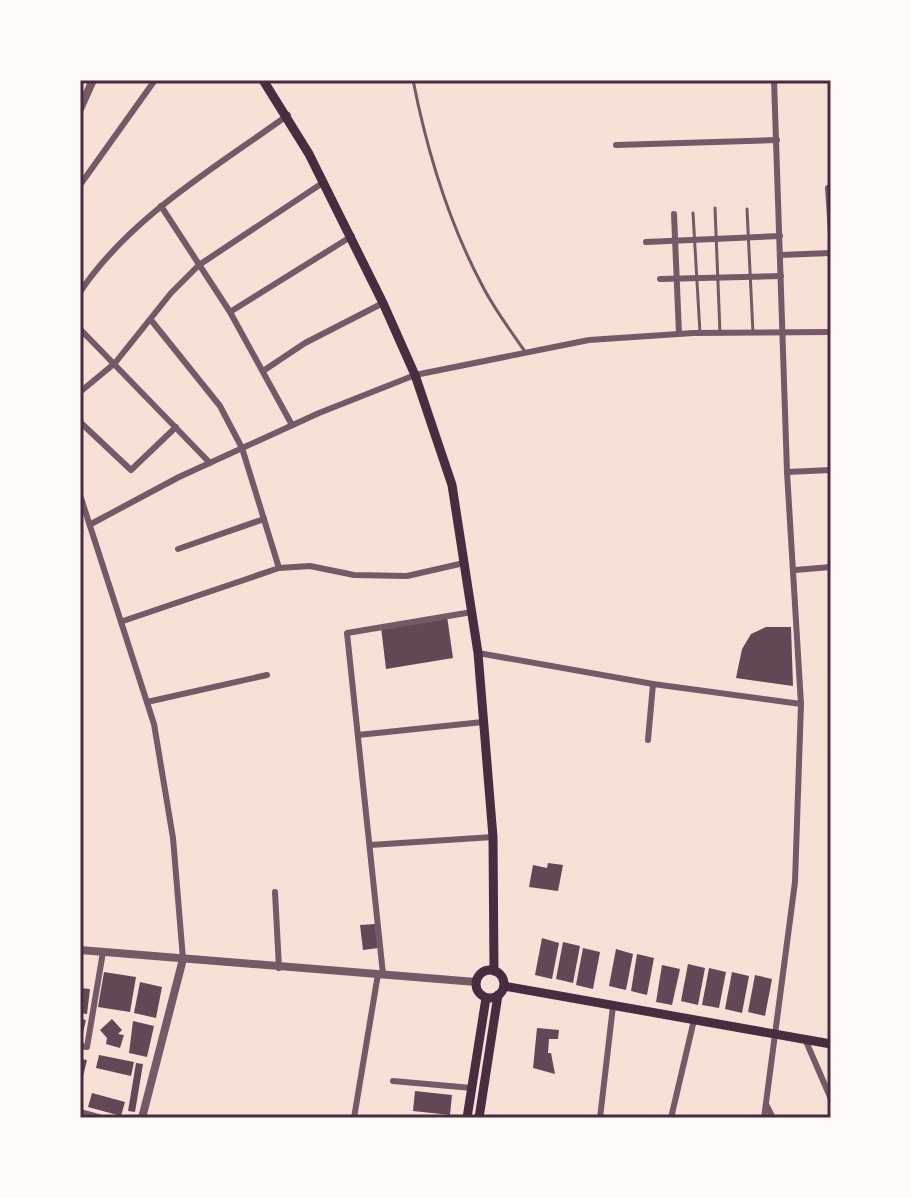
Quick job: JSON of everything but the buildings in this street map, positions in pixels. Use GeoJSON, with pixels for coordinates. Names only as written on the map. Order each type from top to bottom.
{"type":"FeatureCollection","features":[{"type":"Feature","properties":{"kind":"main road"},"geometry":{"type":"LineString","coordinates":[[263,80],[288,115],[352,236],[415,375],[452,485],[478,653],[493,837],[494,971]]}},
{"type":"Feature","properties":{"kind":"main road"},"geometry":{"type":"LineString","coordinates":[[479,1118],[503,978],[494,971],[484,971],[476,982],[476,990],[486,998]]}},
{"type":"Feature","properties":{"kind":"main road"},"geometry":{"type":"LineString","coordinates":[[486,998],[501,991],[613,1006],[831,1044]]}},
{"type":"Feature","properties":{"kind":"main road"},"geometry":{"type":"LineString","coordinates":[[467,1118],[486,998]]}},
{"type":"Feature","properties":{"kind":"street"},"geometry":{"type":"LineString","coordinates":[[80,109],[93,80]]}},
{"type":"Feature","properties":{"kind":"street"},"geometry":{"type":"LineString","coordinates":[[80,185],[155,80]]}},
{"type":"Feature","properties":{"kind":"street"},"geometry":{"type":"LineString","coordinates":[[764,1118],[795,882],[801,704],[781,334],[774,80]]}},
{"type":"Feature","properties":{"kind":"street"},"geometry":{"type":"LineString","coordinates":[[80,292],[125,240],[161,206],[288,115]]}},
{"type":"Feature","properties":{"kind":"street"},"geometry":{"type":"LineString","coordinates":[[616,145],[777,140]]}},
{"type":"Feature","properties":{"kind":"street"},"geometry":{"type":"LineString","coordinates":[[80,392],[115,363],[199,265],[324,182]]}},
{"type":"Feature","properties":{"kind":"street"},"geometry":{"type":"LineString","coordinates":[[828,188],[831,233]]}},
{"type":"Feature","properties":{"kind":"street"},"geometry":{"type":"LineString","coordinates":[[161,206],[230,312],[292,425]]}},
{"type":"Feature","properties":{"kind":"street"},"geometry":{"type":"LineString","coordinates":[[674,214],[679,334]]}},
{"type":"Feature","properties":{"kind":"street"},"geometry":{"type":"LineString","coordinates":[[230,312],[352,236]]}},
{"type":"Feature","properties":{"kind":"street"},"geometry":{"type":"LineString","coordinates":[[646,242],[780,236]]}},
{"type":"Feature","properties":{"kind":"street"},"geometry":{"type":"LineString","coordinates":[[780,255],[831,253]]}},
{"type":"Feature","properties":{"kind":"street"},"geometry":{"type":"LineString","coordinates":[[660,279],[781,276]]}},
{"type":"Feature","properties":{"kind":"street"},"geometry":{"type":"LineString","coordinates":[[263,371],[305,343],[383,303]]}},
{"type":"Feature","properties":{"kind":"street"},"geometry":{"type":"LineString","coordinates":[[151,320],[220,406],[242,448],[279,568]]}},
{"type":"Feature","properties":{"kind":"street"},"geometry":{"type":"LineString","coordinates":[[80,329],[210,463]]}},
{"type":"Feature","properties":{"kind":"street"},"geometry":{"type":"LineString","coordinates":[[91,524],[292,425],[415,375],[589,340],[700,333],[831,332]]}},
{"type":"Feature","properties":{"kind":"street"},"geometry":{"type":"LineString","coordinates":[[80,422],[131,470],[176,427]]}},
{"type":"Feature","properties":{"kind":"street"},"geometry":{"type":"LineString","coordinates":[[787,472],[831,470]]}},
{"type":"Feature","properties":{"kind":"street"},"geometry":{"type":"LineString","coordinates":[[80,495],[147,702],[173,838],[183,959],[142,1118]]}},
{"type":"Feature","properties":{"kind":"street"},"geometry":{"type":"LineString","coordinates":[[178,549],[264,519]]}},
{"type":"Feature","properties":{"kind":"street"},"geometry":{"type":"LineString","coordinates":[[123,621],[279,568],[310,566],[354,575],[407,576],[464,563]]}},
{"type":"Feature","properties":{"kind":"street"},"geometry":{"type":"LineString","coordinates":[[795,570],[831,567]]}},
{"type":"Feature","properties":{"kind":"street"},"geometry":{"type":"LineString","coordinates":[[354,1118],[381,974],[347,633],[472,612]]}},
{"type":"Feature","properties":{"kind":"street"},"geometry":{"type":"LineString","coordinates":[[478,653],[653,684],[801,704]]}},
{"type":"Feature","properties":{"kind":"street"},"geometry":{"type":"LineString","coordinates":[[147,702],[267,675]]}},
{"type":"Feature","properties":{"kind":"street"},"geometry":{"type":"LineString","coordinates":[[648,740],[653,684]]}},
{"type":"Feature","properties":{"kind":"street"},"geometry":{"type":"LineString","coordinates":[[358,735],[483,722]]}},
{"type":"Feature","properties":{"kind":"street"},"geometry":{"type":"LineString","coordinates":[[370,845],[493,837]]}},
{"type":"Feature","properties":{"kind":"street"},"geometry":{"type":"LineString","coordinates":[[275,892],[279,968]]}},
{"type":"Feature","properties":{"kind":"street"},"geometry":{"type":"LineString","coordinates":[[80,950],[476,982]]}},
{"type":"Feature","properties":{"kind":"street"},"geometry":{"type":"LineString","coordinates":[[80,1046],[87,1047],[103,952]]}},
{"type":"Feature","properties":{"kind":"street"},"geometry":{"type":"LineString","coordinates":[[600,1118],[613,1006]]}},
{"type":"Feature","properties":{"kind":"street"},"geometry":{"type":"LineString","coordinates":[[671,1118],[694,1020]]}},
{"type":"Feature","properties":{"kind":"street"},"geometry":{"type":"LineString","coordinates":[[805,1039],[831,1099]]}},
{"type":"Feature","properties":{"kind":"street"},"geometry":{"type":"LineString","coordinates":[[393,1081],[472,1088]]}},
{"type":"Feature","properties":{"kind":"street"},"geometry":{"type":"LineString","coordinates":[[767,1106],[773,1118]]}},
{"type":"Feature","properties":{"kind":"street"},"geometry":{"type":"LineString","coordinates":[[80,1112],[102,1118]]}},
{"type":"Feature","properties":{"kind":"lane"},"geometry":{"type":"LineString","coordinates":[[413,80],[423,126],[452,220],[483,287],[526,353]]}},
{"type":"Feature","properties":{"kind":"lane"},"geometry":{"type":"LineString","coordinates":[[715,208],[720,333]]}},
{"type":"Feature","properties":{"kind":"lane"},"geometry":{"type":"LineString","coordinates":[[747,209],[753,333]]}},
{"type":"Feature","properties":{"kind":"lane"},"geometry":{"type":"LineString","coordinates":[[693,213],[700,333]]}}]}
